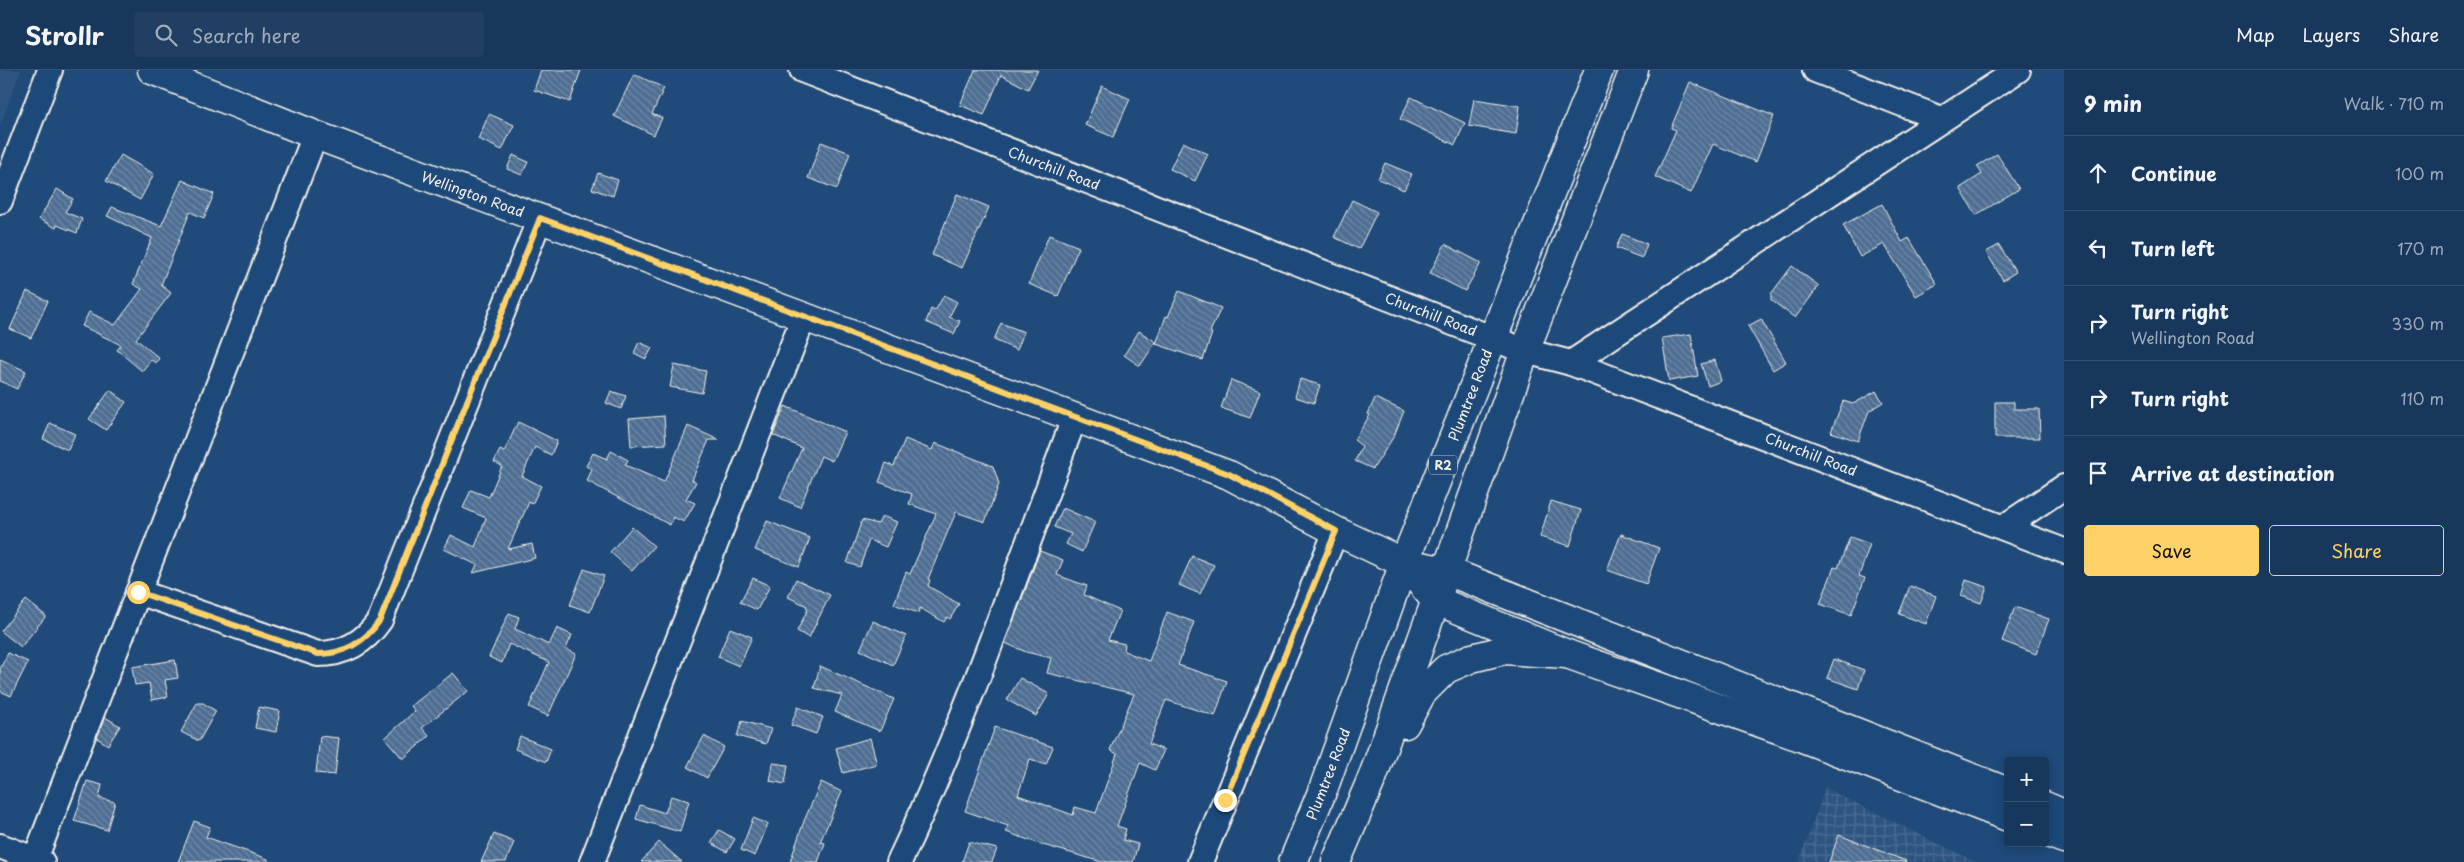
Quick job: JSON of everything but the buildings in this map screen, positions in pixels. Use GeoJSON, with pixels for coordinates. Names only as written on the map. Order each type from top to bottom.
{"type":"FeatureCollection","features":[{"type":"Feature","properties":{"kind":"main road","name":"Wellington Road"},"geometry":{"type":"LineString","coordinates":[[152,70],[315,135],[1229,474],[1336,531],[1404,563]]}},
{"type":"Feature","properties":{"kind":"main road","name":"Plumtree Road"},"geometry":{"type":"LineString","coordinates":[[1293,862],[1324,787],[1404,563],[1599,70]]}},
{"type":"Feature","properties":{"kind":"main road"},"geometry":{"type":"LineString","coordinates":[[1336,862],[1373,776],[1525,351],[1634,70]]}},
{"type":"Feature","properties":{"kind":"main road"},"geometry":{"type":"LineString","coordinates":[[1404,563],[1447,571],[2004,790]]}},
{"type":"Feature","properties":{"kind":"main road"},"geometry":{"type":"LineString","coordinates":[[1404,563],[1435,600],[1567,654],[1800,737],[2004,815]]}},
{"type":"Feature","properties":{"kind":"main road"},"geometry":{"type":"LineString","coordinates":[[1373,776],[1422,694],[1446,669],[1472,658],[1504,650],[1567,654]]}},
{"type":"Feature","properties":{"kind":"main road"},"geometry":{"type":"LineString","coordinates":[[2049,808],[2064,814]]}},
{"type":"Feature","properties":{"kind":"main road"},"geometry":{"type":"LineString","coordinates":[[2049,833],[2064,839]]}},
{"type":"Feature","properties":{"kind":"street"},"geometry":{"type":"LineString","coordinates":[[0,201],[50,70]]}},
{"type":"Feature","properties":{"kind":"street","name":"Churchill Road"},"geometry":{"type":"LineString","coordinates":[[802,70],[1525,351],[1571,363],[2064,551]]}},
{"type":"Feature","properties":{"kind":"street"},"geometry":{"type":"LineString","coordinates":[[1815,70],[1941,119]]}},
{"type":"Feature","properties":{"kind":"street"},"geometry":{"type":"LineString","coordinates":[[1571,363],[2018,70]]}},
{"type":"Feature","properties":{"kind":"street"},"geometry":{"type":"LineString","coordinates":[[0,846],[37,861],[138,592],[315,135]]}},
{"type":"Feature","properties":{"kind":"street"},"geometry":{"type":"LineString","coordinates":[[138,592],[318,654],[332,654],[345,650],[371,633],[384,611],[540,218]]}},
{"type":"Feature","properties":{"kind":"street"},"geometry":{"type":"LineString","coordinates":[[592,862],[804,316]]}},
{"type":"Feature","properties":{"kind":"street"},"geometry":{"type":"LineString","coordinates":[[899,862],[919,820],[973,686],[1074,418]]}},
{"type":"Feature","properties":{"kind":"street"},"geometry":{"type":"LineString","coordinates":[[2004,527],[2064,487]]}},
{"type":"Feature","properties":{"kind":"street"},"geometry":{"type":"LineString","coordinates":[[1200,862],[1336,531]]}},
{"type":"Feature","properties":{"kind":"shaded area"},"geometry":{"type":"Polygon","coordinates":[[[0,70],[21,70],[0,125],[0,70]]]}},
{"type":"Feature","properties":{"kind":"shaded area"},"geometry":{"type":"Polygon","coordinates":[[[1825,788],[1976,862],[1799,862],[1825,788]]]}},
{"type":"Feature","properties":{"kind":"route"},"geometry":{"type":"LineString","coordinates":[[138,592],[318,654],[332,654],[345,650],[371,633],[380,620],[540,218],[1229,474],[1283,501],[1336,531],[1225,800]]}}]}
